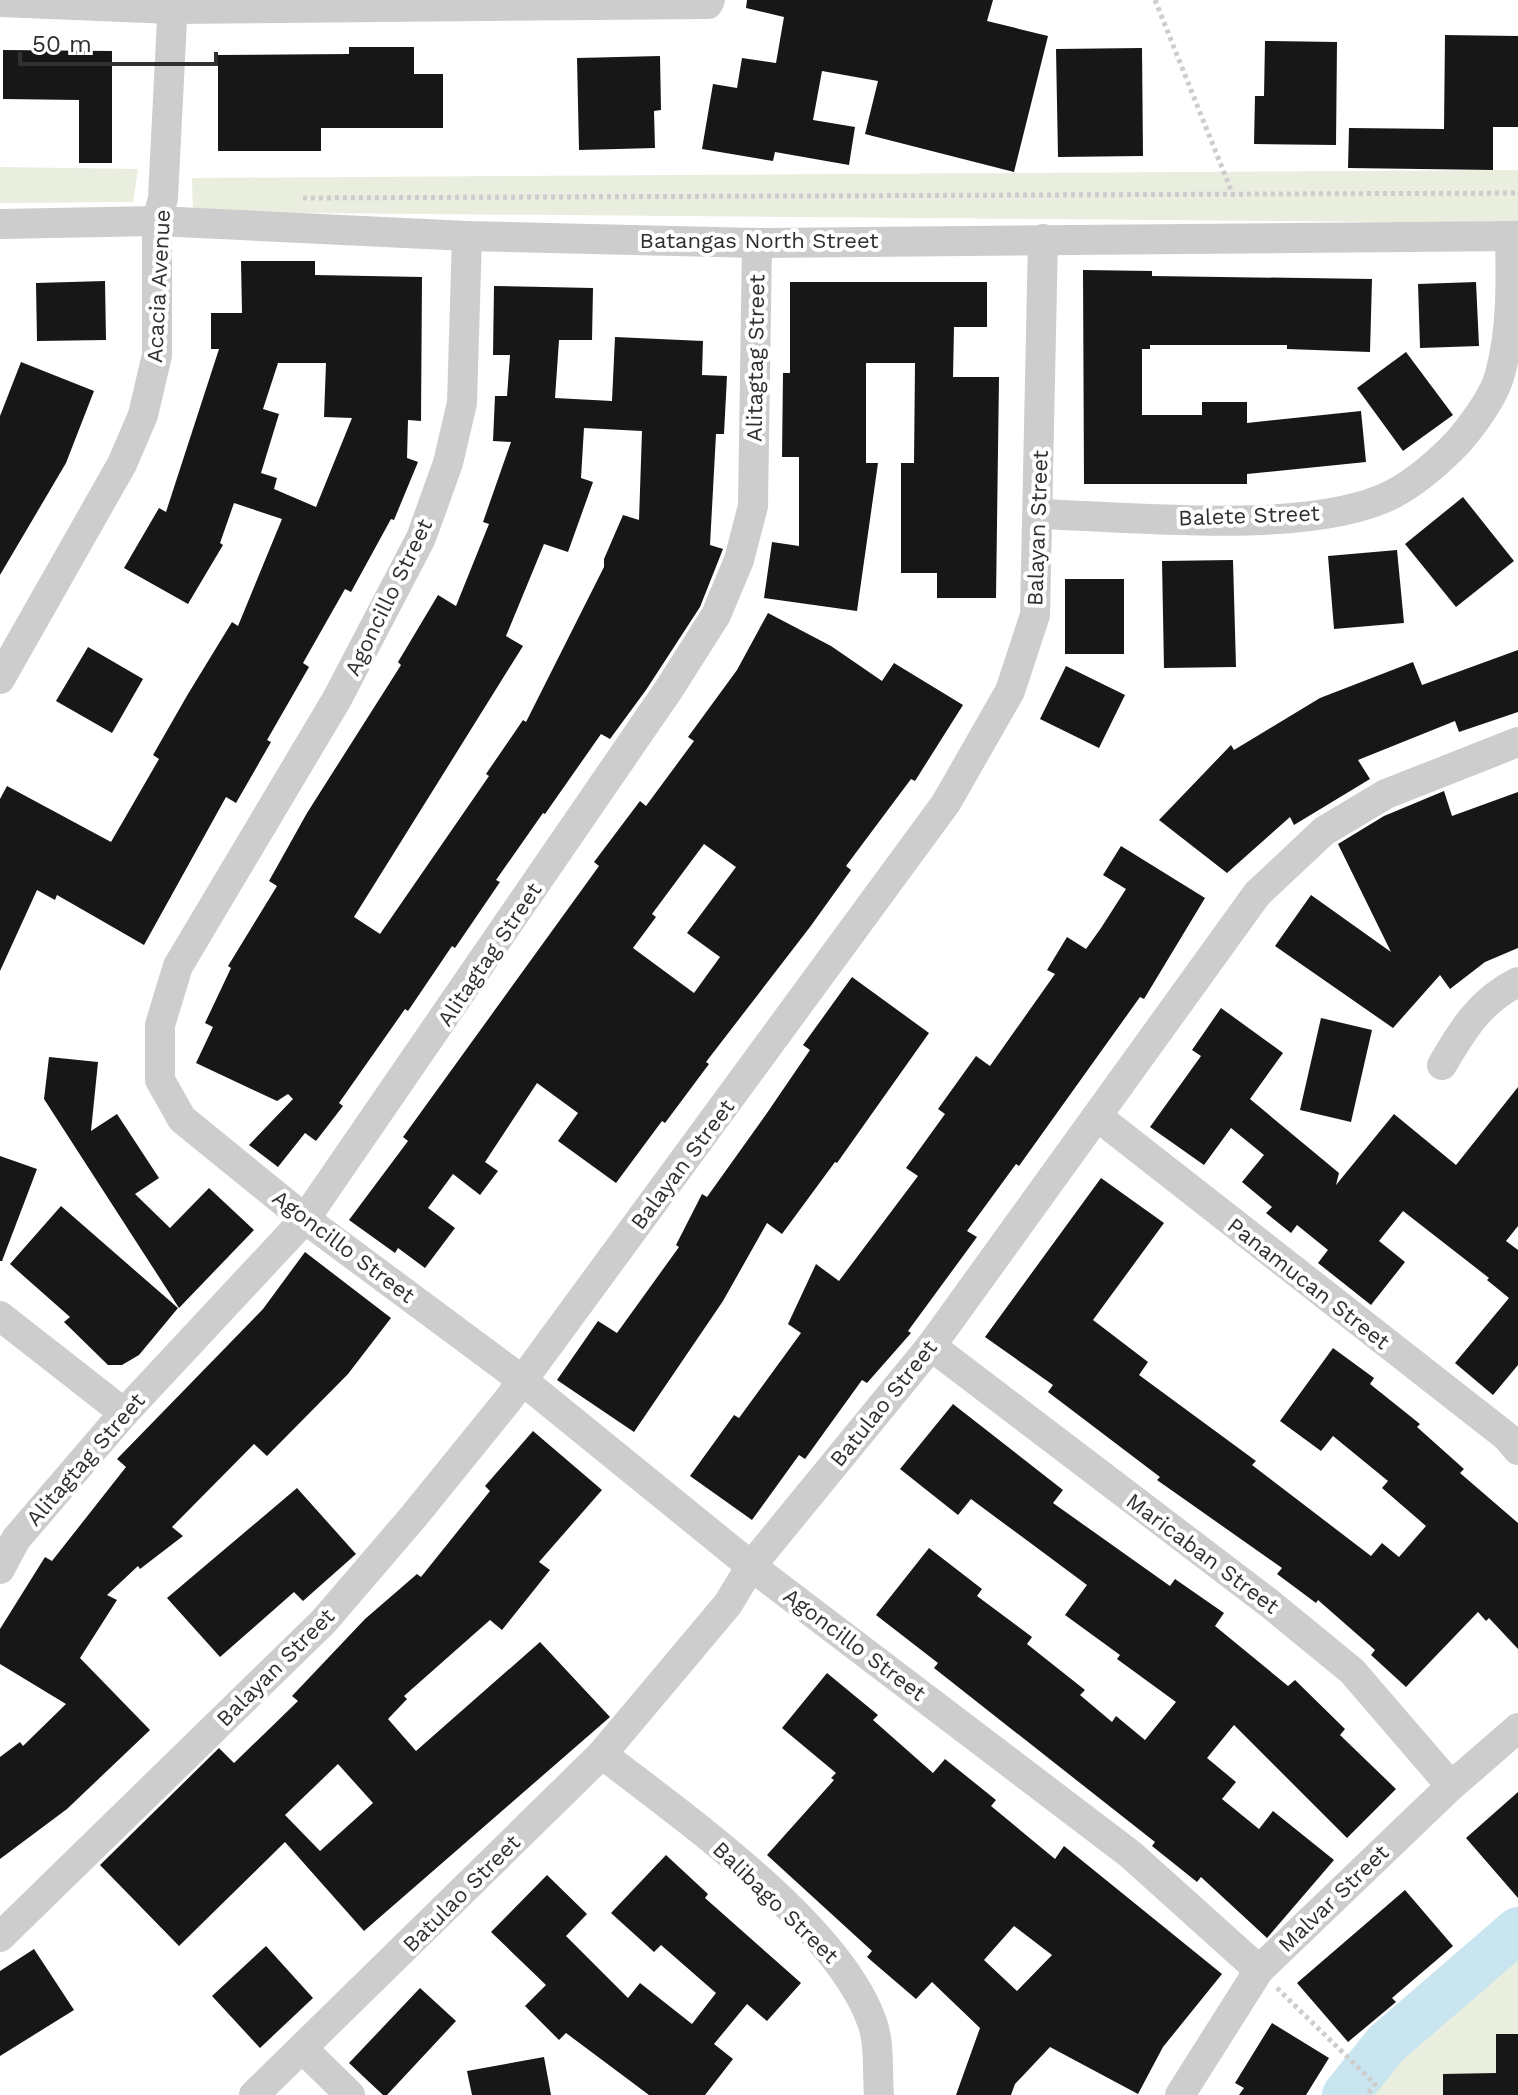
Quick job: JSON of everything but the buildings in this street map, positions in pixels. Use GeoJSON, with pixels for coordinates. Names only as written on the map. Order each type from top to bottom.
{"type":"FeatureCollection","features":[{"type":"Feature","properties":{"kind":"street"},"geometry":{"type":"LineString","coordinates":[[0,2],[172,5],[708,4],[710,0]]}},
{"type":"Feature","properties":{"kind":"street","name":"Acacia Avenue"},"geometry":{"type":"LineString","coordinates":[[0,679],[122,464],[143,415],[157,355],[157,221],[163,198],[172,5]]}},
{"type":"Feature","properties":{"kind":"street","name":"Batangas North Street"},"geometry":{"type":"LineString","coordinates":[[0,224],[157,221],[467,236],[757,243],[1514,236]]}},
{"type":"Feature","properties":{"kind":"street","name":"Agoncillo Street"},"geometry":{"type":"LineString","coordinates":[[467,236],[462,403],[448,463],[421,538],[337,699],[178,966],[160,1025],[160,1080],[182,1119],[305,1219],[522,1380],[751,1566],[1130,1854],[1259,1970]]}},
{"type":"Feature","properties":{"kind":"street","name":"Balete Street"},"geometry":{"type":"LineString","coordinates":[[1039,514],[1261,519],[1343,512],[1393,494],[1435,467],[1472,425],[1500,377],[1512,311],[1514,236]]}},
{"type":"Feature","properties":{"kind":"street","name":"Balayan Street"},"geometry":{"type":"LineString","coordinates":[[1,1934],[324,1621],[423,1505],[522,1380],[946,803],[1010,691],[1035,615],[1043,239]]}},
{"type":"Feature","properties":{"kind":"street","name":"Alitagtag Street"},"geometry":{"type":"LineString","coordinates":[[0,1569],[16,1539],[124,1413],[305,1219],[553,860],[716,615],[739,560],[753,506],[757,243]]}},
{"type":"Feature","properties":{"kind":"street","name":"Batulao Street"},"geometry":{"type":"LineString","coordinates":[[254,2095],[602,1754],[728,1604],[751,1566],[931,1346],[1257,894],[1324,831],[1386,794],[1518,742]]}},
{"type":"Feature","properties":{"kind":"street"},"geometry":{"type":"LineString","coordinates":[[1442,1065],[1469,1018],[1497,992],[1518,982]]}},
{"type":"Feature","properties":{"kind":"street","name":"Panamucan Street"},"geometry":{"type":"LineString","coordinates":[[1098,1117],[1514,1437]]}},
{"type":"Feature","properties":{"kind":"street"},"geometry":{"type":"LineString","coordinates":[[0,1316],[124,1413]]}},
{"type":"Feature","properties":{"kind":"street","name":"Maricaban Street"},"geometry":{"type":"LineString","coordinates":[[931,1346],[1257,1593],[1352,1671],[1451,1786]]}},
{"type":"Feature","properties":{"kind":"street","name":"Malvar Street"},"geometry":{"type":"LineString","coordinates":[[1180,2095],[1259,1970],[1451,1786],[1518,1728]]}},
{"type":"Feature","properties":{"kind":"street","name":"Balibago Street"},"geometry":{"type":"LineString","coordinates":[[602,1754],[736,1858],[837,1958],[873,2023],[879,2095]]}},
{"type":"Feature","properties":{"kind":"street"},"geometry":{"type":"LineString","coordinates":[[303,2049],[350,2095]]}},
{"type":"Feature","properties":{"kind":"path"},"geometry":{"type":"LineString","coordinates":[[1155,0],[1233,195]]}},
{"type":"Feature","properties":{"kind":"path"},"geometry":{"type":"LineString","coordinates":[[289,198],[1518,193]]}},
{"type":"Feature","properties":{"kind":"path"},"geometry":{"type":"LineString","coordinates":[[1259,1970],[1375,2084],[1367,2095]]}},
{"type":"Feature","properties":{"kind":"green space"},"geometry":{"type":"Polygon","coordinates":[[[0,167],[138,169],[133,202],[0,203],[0,167]]]}},
{"type":"Feature","properties":{"kind":"green space"},"geometry":{"type":"Polygon","coordinates":[[[1518,170],[1518,223],[193,212],[192,178],[1518,170]]]}},
{"type":"Feature","properties":{"kind":"green space"},"geometry":{"type":"Polygon","coordinates":[[[1518,1937],[1518,2095],[1352,2095],[1518,1937]]]}},
{"type":"Feature","properties":{"kind":"waterway"},"geometry":{"type":"LineString","coordinates":[[1345,2095],[1386,2044],[1518,1930]]}}]}
